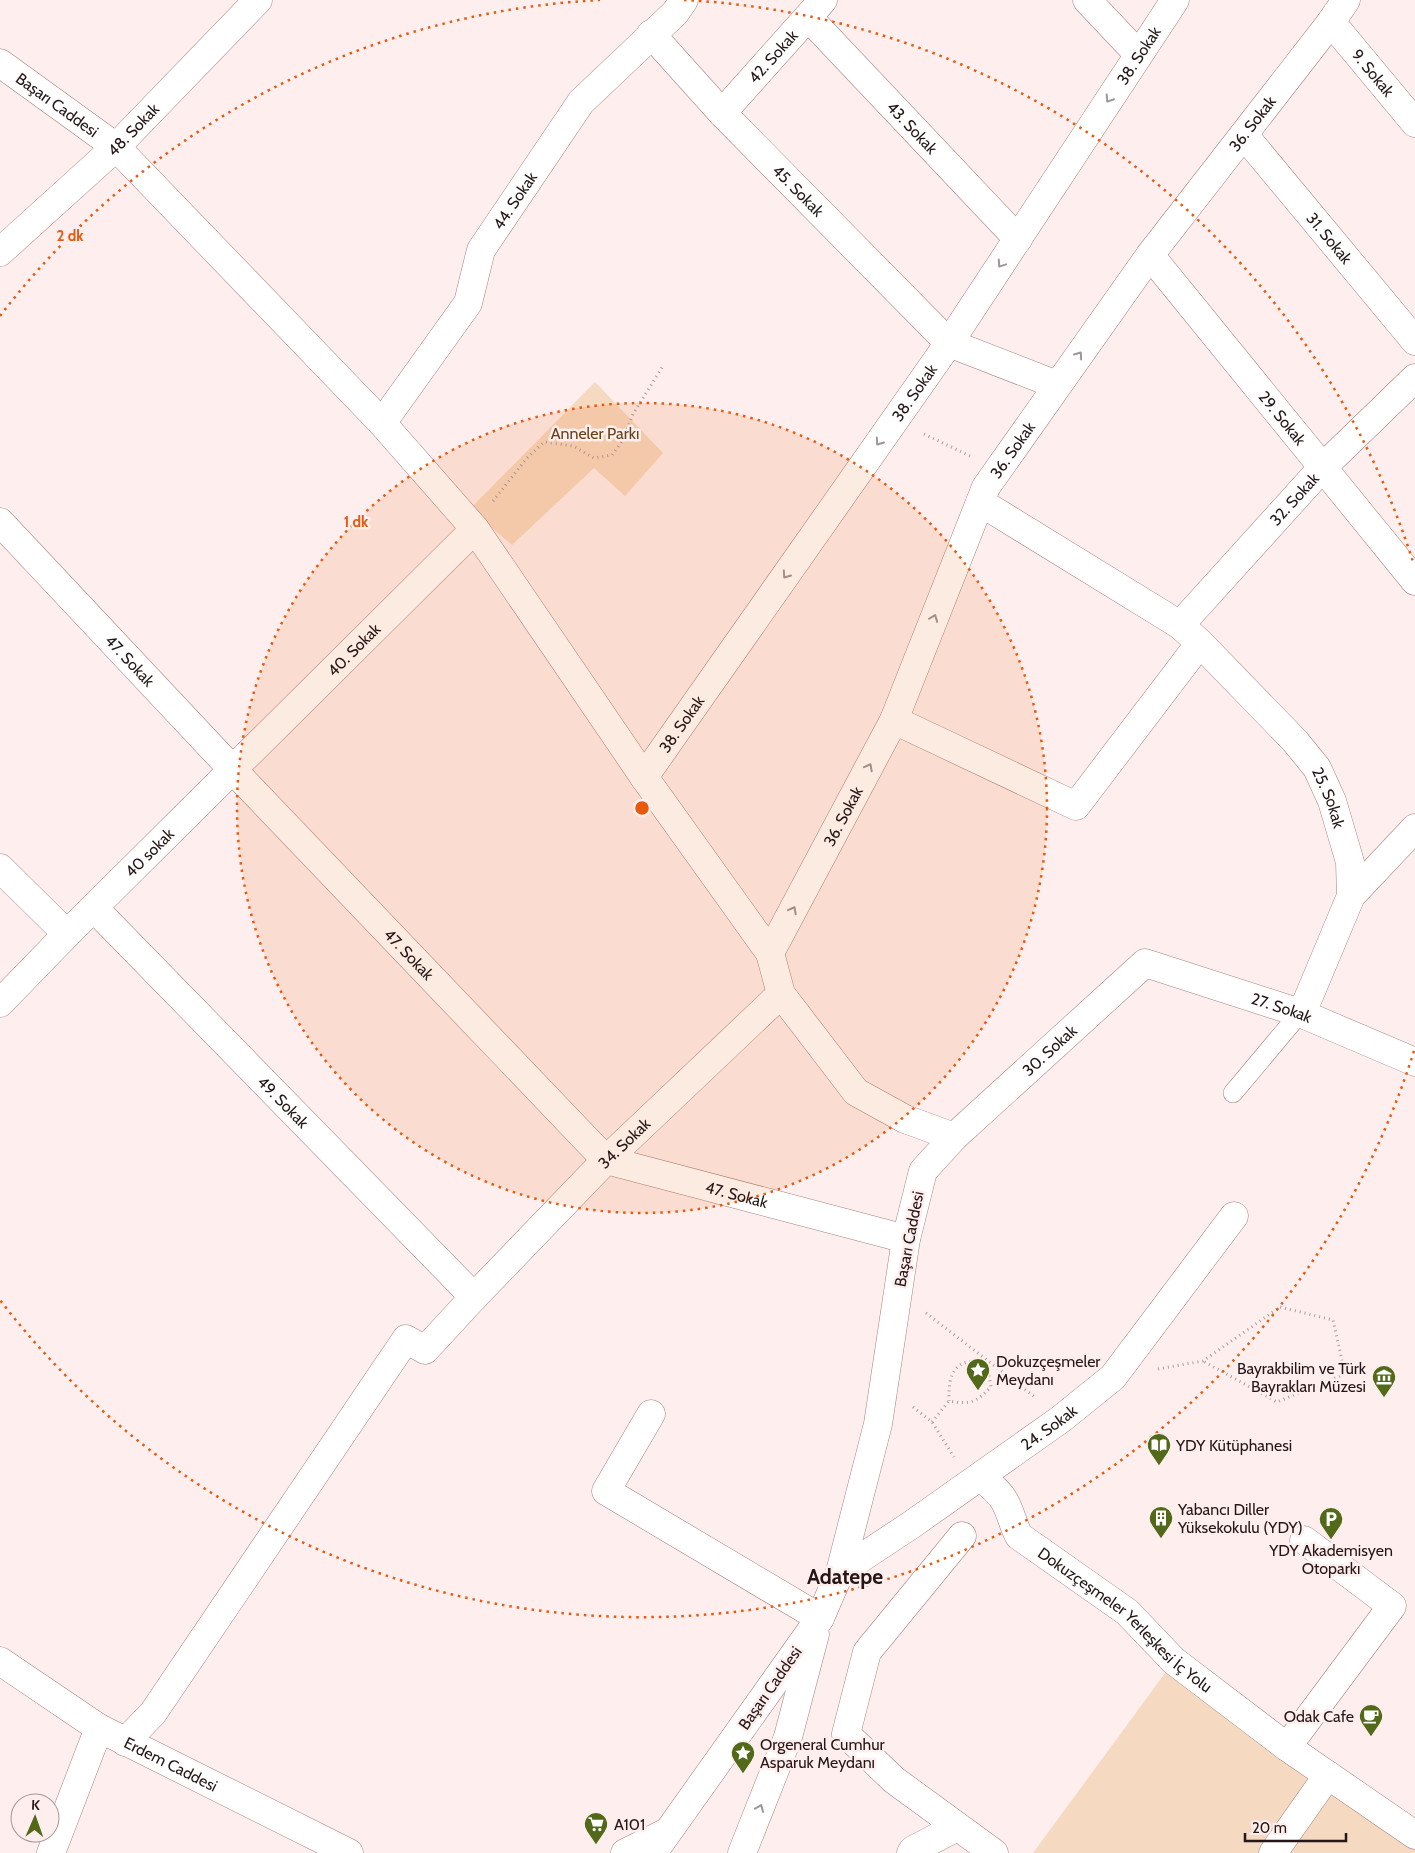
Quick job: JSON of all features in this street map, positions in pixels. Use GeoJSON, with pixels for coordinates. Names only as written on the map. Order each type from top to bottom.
{"type":"FeatureCollection","features":[{"type":"Feature","properties":{"kind":"street","name":"48. Sokak"},"geometry":{"type":"LineString","coordinates":[[0,252],[116,147],[258,0]]}},
{"type":"Feature","properties":{"kind":"street"},"geometry":{"type":"LineString","coordinates":[[1087,0],[1138,54]]}},
{"type":"Feature","properties":{"kind":"street","name":"38. Sokak"},"geometry":{"type":"LineString","coordinates":[[644,777],[949,343],[1175,0]]}},
{"type":"Feature","properties":{"kind":"street","name":"36. Sokak"},"geometry":{"type":"LineString","coordinates":[[770,953],[894,720],[986,487],[1150,255],[1331,22],[1346,0]]}},
{"type":"Feature","properties":{"kind":"street","name":"44. Sokak"},"geometry":{"type":"LineString","coordinates":[[382,423],[468,303],[481,250],[581,102],[651,34],[675,4]]}},
{"type":"Feature","properties":{"kind":"street","name":"42. Sokak"},"geometry":{"type":"LineString","coordinates":[[722,113],[815,8]]}},
{"type":"Feature","properties":{"kind":"street","name":"43. Sokak"},"geometry":{"type":"LineString","coordinates":[[815,8],[1018,239]]}},
{"type":"Feature","properties":{"kind":"street","name":"9. Sokak"},"geometry":{"type":"LineString","coordinates":[[1331,22],[1415,123]]}},
{"type":"Feature","properties":{"kind":"street","name":"45. Sokak"},"geometry":{"type":"LineString","coordinates":[[651,34],[722,113],[949,343]]}},
{"type":"Feature","properties":{"kind":"street","name":"Başarı Caddesi"},"geometry":{"type":"LineString","coordinates":[[0,63],[116,147],[382,423],[475,529],[644,777],[770,953]]}},
{"type":"Feature","properties":{"kind":"street","name":"31. Sokak"},"geometry":{"type":"LineString","coordinates":[[1244,135],[1415,341]]}},
{"type":"Feature","properties":{"kind":"street","name":"29. Sokak"},"geometry":{"type":"LineString","coordinates":[[1150,255],[1415,581]]}},
{"type":"Feature","properties":{"kind":"street"},"geometry":{"type":"LineString","coordinates":[[949,343],[1058,385]]}},
{"type":"Feature","properties":{"kind":"street","name":"32. Sokak"},"geometry":{"type":"LineString","coordinates":[[1180,625],[1324,467],[1415,378]]}},
{"type":"Feature","properties":{"kind":"street","name":"25. Sokak"},"geometry":{"type":"LineString","coordinates":[[980,502],[1180,625],[1295,741],[1317,768],[1332,801],[1350,862],[1351,896],[1307,1001],[1300,1013]]}},
{"type":"Feature","properties":{"kind":"street","name":"47. Sokak"},"geometry":{"type":"LineString","coordinates":[[0,522],[232,769],[606,1160],[906,1239]]}},
{"type":"Feature","properties":{"kind":"street","name":"40. Sokak"},"geometry":{"type":"LineString","coordinates":[[232,769],[475,529]]}},
{"type":"Feature","properties":{"kind":"street"},"geometry":{"type":"LineString","coordinates":[[894,720],[1076,806],[1200,644]]}},
{"type":"Feature","properties":{"kind":"street","name":"40 sokak"},"geometry":{"type":"LineString","coordinates":[[0,1003],[66,934],[232,769]]}},
{"type":"Feature","properties":{"kind":"street"},"geometry":{"type":"LineString","coordinates":[[1351,896],[1415,828]]}},
{"type":"Feature","properties":{"kind":"street"},"geometry":{"type":"LineString","coordinates":[[0,868],[66,934]]}},
{"type":"Feature","properties":{"kind":"street","name":"49. Sokak"},"geometry":{"type":"LineString","coordinates":[[94,908],[474,1297]]}},
{"type":"Feature","properties":{"kind":"street"},"geometry":{"type":"LineString","coordinates":[[770,953],[781,994],[856,1092],[905,1119],[954,1137]]}},
{"type":"Feature","properties":{"kind":"street","name":"27. Sokak"},"geometry":{"type":"LineString","coordinates":[[1145,963],[1300,1013],[1415,1062]]}},
{"type":"Feature","properties":{"kind":"street","name":"30. Sokak"},"geometry":{"type":"LineString","coordinates":[[954,1137],[1145,963]]}},
{"type":"Feature","properties":{"kind":"street","name":"34. Sokak"},"geometry":{"type":"LineString","coordinates":[[126,1742],[152,1714],[406,1339],[425,1350],[606,1160],[781,994]]}},
{"type":"Feature","properties":{"kind":"street","name":"Başarı Caddesi"},"geometry":{"type":"LineString","coordinates":[[742,1853],[788,1737],[820,1618],[840,1572],[878,1424],[906,1239],[923,1171],[954,1137]]}},
{"type":"Feature","properties":{"kind":"street","name":"24. Sokak"},"geometry":{"type":"LineString","coordinates":[[840,1572],[969,1471],[1061,1419],[1113,1377],[1234,1216]]}},
{"type":"Feature","properties":{"kind":"street"},"geometry":{"type":"LineString","coordinates":[[651,1414],[606,1490],[820,1618]]}},
{"type":"Feature","properties":{"kind":"street","name":"Dokuzçeşmeler Yerleşkesi İç Yolu"},"geometry":{"type":"LineString","coordinates":[[969,1471],[997,1491],[1005,1501],[1012,1524],[1019,1536],[1127,1612],[1174,1661],[1287,1747],[1415,1834]]}},
{"type":"Feature","properties":{"kind":"street"},"geometry":{"type":"LineString","coordinates":[[962,1536],[867,1652],[846,1734],[894,1780],[994,1853]]}},
{"type":"Feature","properties":{"kind":"street"},"geometry":{"type":"LineString","coordinates":[[1287,1747],[1392,1606],[1304,1540]]}},
{"type":"Feature","properties":{"kind":"street","name":"Başarı Caddesi"},"geometry":{"type":"LineString","coordinates":[[654,1853],[820,1618]]}},
{"type":"Feature","properties":{"kind":"street","name":"Erdem Caddesi"},"geometry":{"type":"LineString","coordinates":[[0,1661],[98,1728],[349,1853]]}},
{"type":"Feature","properties":{"kind":"street"},"geometry":{"type":"LineString","coordinates":[[51,1853],[98,1728]]}},
{"type":"Feature","properties":{"kind":"street"},"geometry":{"type":"LineString","coordinates":[[1273,1853],[1328,1775]]}},
{"type":"Feature","properties":{"kind":"street"},"geometry":{"type":"LineString","coordinates":[[911,1853],[913,1850],[957,1827]]}},
{"type":"Feature","properties":{"kind":"street","name":"Başarı Caddesi"},"geometry":{"type":"LineString","coordinates":[[625,1853],[669,1831]]}},
{"type":"Feature","properties":{"kind":"lane"},"geometry":{"type":"LineString","coordinates":[[1233,1093],[1300,1013]]}},
{"type":"Feature","properties":{"kind":"path"},"geometry":{"type":"LineString","coordinates":[[475,529],[491,503],[527,458],[544,442],[573,446],[594,458],[612,455],[623,440],[633,414],[663,366]]}},
{"type":"Feature","properties":{"kind":"path"},"geometry":{"type":"LineString","coordinates":[[895,419],[998,470]]}},
{"type":"Feature","properties":{"kind":"path"},"geometry":{"type":"LineString","coordinates":[[1113,1377],[1203,1361],[1280,1307],[1333,1320],[1345,1374],[1277,1402],[1203,1361]]}},
{"type":"Feature","properties":{"kind":"path"},"geometry":{"type":"LineString","coordinates":[[924,1312],[1038,1400]]}},
{"type":"Feature","properties":{"kind":"path"},"geometry":{"type":"LineString","coordinates":[[949,1402],[963,1404],[977,1400],[991,1387],[987,1361]]}},
{"type":"Feature","properties":{"kind":"path"},"geometry":{"type":"LineString","coordinates":[[932,1422],[949,1402],[948,1384],[953,1371],[961,1364],[987,1361]]}},
{"type":"Feature","properties":{"kind":"path"},"geometry":{"type":"LineString","coordinates":[[908,1404],[932,1422],[969,1471]]}},
{"type":"Feature","properties":{"kind":"green space","name":"Anneler Parkı"},"geometry":{"type":"Polygon","coordinates":[[[595,382],[663,453],[625,496],[594,468],[512,545],[470,509],[595,382]]]}},
{"type":"Feature","properties":{"kind":"green space"},"geometry":{"type":"Polygon","coordinates":[[[1174,1661],[1415,1835],[1415,1853],[1033,1853],[1174,1661]]]}},
{"type":"Feature","properties":{"kind":"place","name":"Dokuzçeşmeler Meydanı"},"geometry":{"type":"Point","coordinates":[978,1391]}},
{"type":"Feature","properties":{"kind":"place","name":"Bayrakbilim ve Türk Bayrakları Müzesi"},"geometry":{"type":"Point","coordinates":[1384,1398]}},
{"type":"Feature","properties":{"kind":"place","name":"YDY Kütüphanesi"},"geometry":{"type":"Point","coordinates":[1159,1466]}},
{"type":"Feature","properties":{"kind":"place","name":"Yabancı Diller Yüksekokulu (YDY)"},"geometry":{"type":"Point","coordinates":[1161,1539]}},
{"type":"Feature","properties":{"kind":"place","name":"YDY Akademisyen Otoparkı"},"geometry":{"type":"Point","coordinates":[1331,1540]}},
{"type":"Feature","properties":{"kind":"place","name":"Odak Cafe"},"geometry":{"type":"Point","coordinates":[1371,1737]}},
{"type":"Feature","properties":{"kind":"place","name":"Orgeneral Cumhur Asparuk Meydanı"},"geometry":{"type":"Point","coordinates":[743,1774]}},
{"type":"Feature","properties":{"kind":"place","name":"A101"},"geometry":{"type":"Point","coordinates":[596,1845]}},
{"type":"Feature","properties":{"kind":"district","name":"Adatepe"},"geometry":{"type":"Point","coordinates":[845,1576]}}]}
